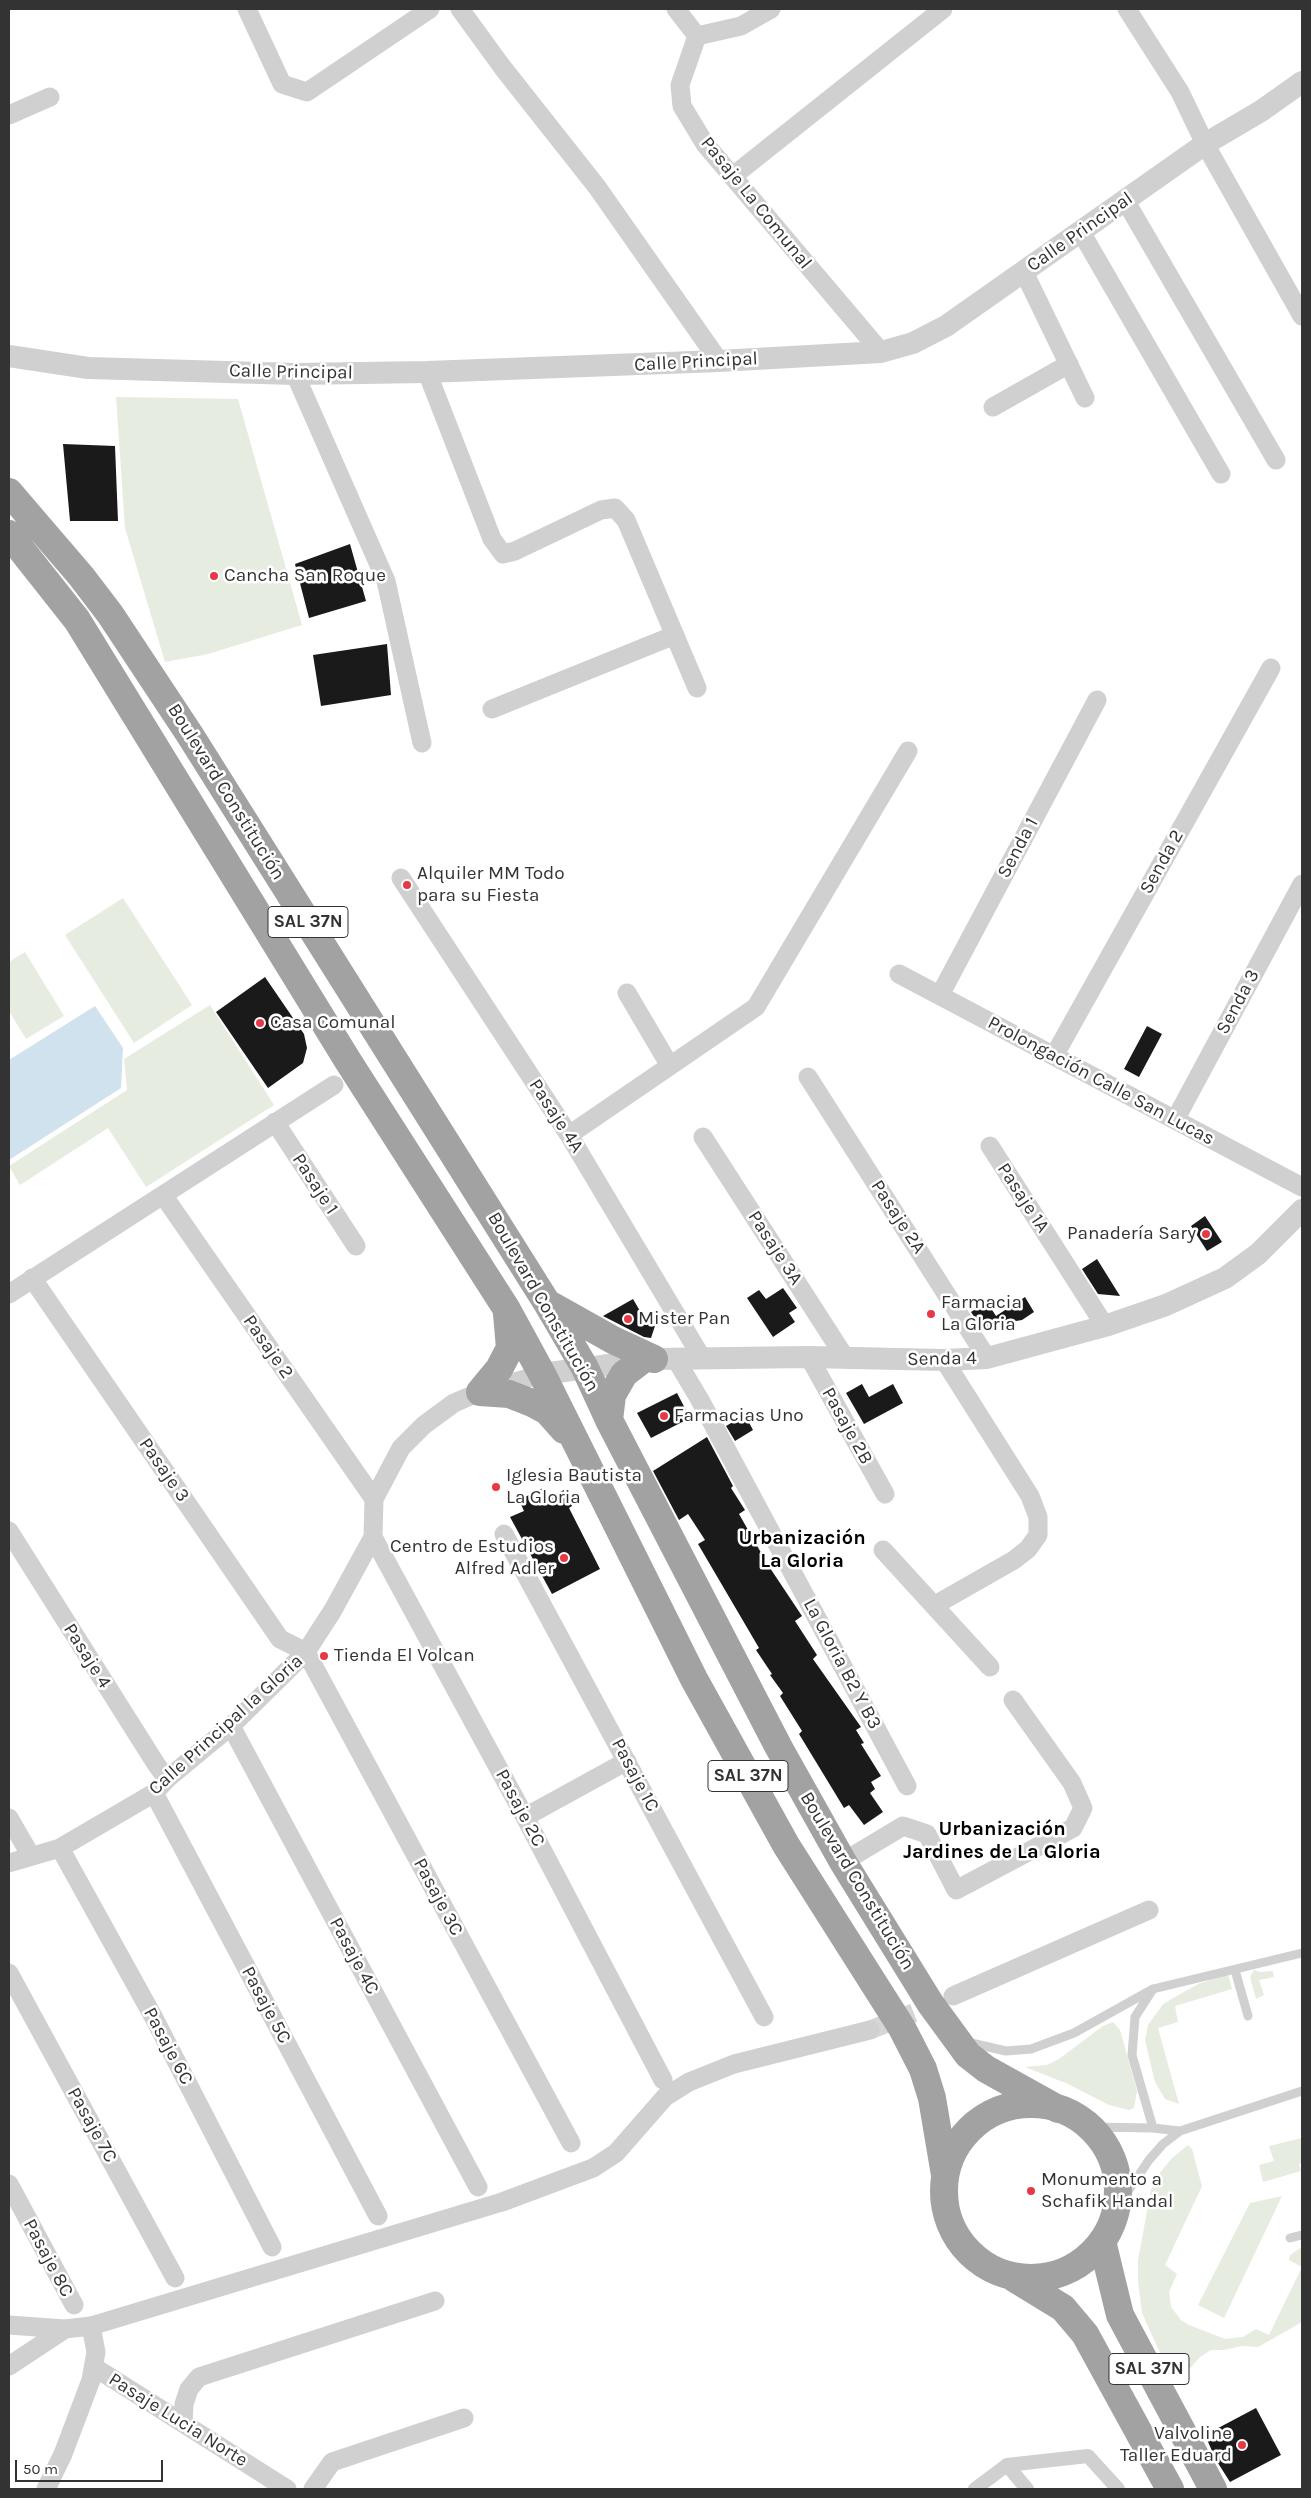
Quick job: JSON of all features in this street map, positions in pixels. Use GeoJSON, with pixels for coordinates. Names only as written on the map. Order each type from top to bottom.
{"type":"FeatureCollection","features":[{"type":"Feature","properties":{"kind":"highway","name":"Boulevard Constitución"},"geometry":{"type":"LineString","coordinates":[[9,492],[81,576],[129,642],[190,735],[547,1303],[585,1368],[609,1420],[778,1746],[843,1862],[930,2003],[968,2055],[986,2069],[1058,2108]]}},
{"type":"Feature","properties":{"kind":"highway","name":"Boulevard Constitución"},"geometry":{"type":"LineString","coordinates":[[9,534],[57,593],[82,628],[316,1010],[506,1308],[542,1374],[573,1440],[694,1679],[786,1844],[906,2036],[923,2069],[932,2098],[945,2176]]}},
{"type":"Feature","properties":{"kind":"highway"},"geometry":{"type":"LineString","coordinates":[[547,1303],[613,1340],[657,1359]]}},
{"type":"Feature","properties":{"kind":"highway"},"geometry":{"type":"LineString","coordinates":[[480,1392],[499,1369],[510,1348],[506,1308]]}},
{"type":"Feature","properties":{"kind":"highway"},"geometry":{"type":"LineString","coordinates":[[609,1420],[612,1395],[624,1374],[657,1359]]}},
{"type":"Feature","properties":{"kind":"highway"},"geometry":{"type":"LineString","coordinates":[[480,1392],[509,1394],[532,1403],[547,1411],[573,1440]]}},
{"type":"Feature","properties":{"kind":"highway","name":"SAL 37N"},"geometry":{"type":"LineString","coordinates":[[1010,2276],[1041,2278],[1061,2272],[1080,2263],[1102,2241],[1116,2209],[1118,2186],[1114,2165],[1104,2144],[1090,2128],[1075,2116],[1058,2108],[1038,2104],[1019,2105],[1000,2110],[982,2119],[967,2132],[955,2148],[945,2176],[943,2194],[946,2213],[957,2239],[976,2260],[992,2270],[1010,2276],[1063,2308],[1085,2334],[1170,2489]]}},
{"type":"Feature","properties":{"kind":"highway","name":"SAL 37N"},"geometry":{"type":"LineString","coordinates":[[1102,2241],[1120,2315],[1213,2489]]}},
{"type":"Feature","properties":{"kind":"street"},"geometry":{"type":"LineString","coordinates":[[247,9],[282,84],[307,92],[430,9]]}},
{"type":"Feature","properties":{"kind":"street"},"geometry":{"type":"LineString","coordinates":[[460,9],[502,68],[597,187],[719,361]]}},
{"type":"Feature","properties":{"kind":"street"},"geometry":{"type":"LineString","coordinates":[[676,9],[697,36],[741,26],[771,9]]}},
{"type":"Feature","properties":{"kind":"street"},"geometry":{"type":"LineString","coordinates":[[733,176],[943,9]]}},
{"type":"Feature","properties":{"kind":"street"},"geometry":{"type":"LineString","coordinates":[[1127,9],[1180,92],[1205,144],[1302,316]]}},
{"type":"Feature","properties":{"kind":"street","name":"Pasaje La Comunal"},"geometry":{"type":"LineString","coordinates":[[697,36],[680,86],[682,106],[705,144],[881,352]]}},
{"type":"Feature","properties":{"kind":"street","name":"Calle Principal"},"geometry":{"type":"LineString","coordinates":[[9,356],[88,368],[296,374],[427,372],[719,361],[881,352],[913,343],[946,326],[1205,144],[1261,111],[1302,82]]}},
{"type":"Feature","properties":{"kind":"street"},"geometry":{"type":"LineString","coordinates":[[9,115],[50,97]]}},
{"type":"Feature","properties":{"kind":"street"},"geometry":{"type":"LineString","coordinates":[[1125,200],[1276,460]]}},
{"type":"Feature","properties":{"kind":"street"},"geometry":{"type":"LineString","coordinates":[[1081,232],[1221,474]]}},
{"type":"Feature","properties":{"kind":"street"},"geometry":{"type":"LineString","coordinates":[[1024,272],[1085,398]]}},
{"type":"Feature","properties":{"kind":"street"},"geometry":{"type":"LineString","coordinates":[[993,406],[1069,364]]}},
{"type":"Feature","properties":{"kind":"street"},"geometry":{"type":"LineString","coordinates":[[427,372],[492,539],[503,554],[515,551],[601,510],[614,508],[626,520],[697,688]]}},
{"type":"Feature","properties":{"kind":"street"},"geometry":{"type":"LineString","coordinates":[[296,374],[386,581],[422,743]]}},
{"type":"Feature","properties":{"kind":"street"},"geometry":{"type":"LineString","coordinates":[[492,709],[675,635]]}},
{"type":"Feature","properties":{"kind":"street","name":"Senda 2"},"geometry":{"type":"LineString","coordinates":[[1054,1056],[1270,668]]}},
{"type":"Feature","properties":{"kind":"street","name":"Senda 1"},"geometry":{"type":"LineString","coordinates":[[940,995],[1097,700]]}},
{"type":"Feature","properties":{"kind":"street"},"geometry":{"type":"LineString","coordinates":[[568,1134],[756,1007],[908,750]]}},
{"type":"Feature","properties":{"kind":"street","name":"Pasaje 4A"},"geometry":{"type":"LineString","coordinates":[[401,878],[568,1134],[702,1358]]}},
{"type":"Feature","properties":{"kind":"street","name":"Senda 3"},"geometry":{"type":"LineString","coordinates":[[1175,1120],[1302,884]]}},
{"type":"Feature","properties":{"kind":"street","name":"Prolongación Calle San Lucas"},"geometry":{"type":"LineString","coordinates":[[900,974],[1175,1120],[1301,1182]]}},
{"type":"Feature","properties":{"kind":"street"},"geometry":{"type":"LineString","coordinates":[[627,993],[670,1066]]}},
{"type":"Feature","properties":{"kind":"street","name":"Pasaje 2A"},"geometry":{"type":"LineString","coordinates":[[808,1077],[987,1358]]}},
{"type":"Feature","properties":{"kind":"street"},"geometry":{"type":"LineString","coordinates":[[9,1294],[334,1084]]}},
{"type":"Feature","properties":{"kind":"street","name":"Pasaje 1"},"geometry":{"type":"LineString","coordinates":[[275,1122],[356,1246]]}},
{"type":"Feature","properties":{"kind":"street","name":"Pasaje 3A"},"geometry":{"type":"LineString","coordinates":[[704,1137],[846,1359]]}},
{"type":"Feature","properties":{"kind":"street","name":"Pasaje 1A"},"geometry":{"type":"LineString","coordinates":[[990,1146],[1105,1326]]}},
{"type":"Feature","properties":{"kind":"street","name":"Pasaje 2"},"geometry":{"type":"LineString","coordinates":[[163,1195],[374,1498]]}},
{"type":"Feature","properties":{"kind":"street","name":"Senda 4"},"geometry":{"type":"LineString","coordinates":[[542,1374],[657,1359],[808,1357],[944,1360],[987,1358],[1105,1326],[1166,1304],[1226,1278],[1258,1254],[1302,1210]]}},
{"type":"Feature","properties":{"kind":"street","name":"Pasaje 3"},"geometry":{"type":"LineString","coordinates":[[32,1278],[280,1639],[306,1652]]}},
{"type":"Feature","properties":{"kind":"street","name":"Pasaje 2B"},"geometry":{"type":"LineString","coordinates":[[808,1357],[885,1494]]}},
{"type":"Feature","properties":{"kind":"street","name":"La Gloria B2 Y B3"},"geometry":{"type":"LineString","coordinates":[[657,1359],[710,1417],[907,1786]]}},
{"type":"Feature","properties":{"kind":"street"},"geometry":{"type":"LineString","coordinates":[[935,1605],[1014,1560],[1028,1549],[1038,1535],[1038,1518],[1030,1496],[944,1360]]}},
{"type":"Feature","properties":{"kind":"street","name":"Calle Principal la Gloria"},"geometry":{"type":"LineString","coordinates":[[9,1863],[60,1848],[154,1793],[231,1726],[306,1652],[333,1610],[374,1537],[374,1498],[401,1448],[424,1425],[454,1403],[480,1392],[542,1374]]}},
{"type":"Feature","properties":{"kind":"street","name":"Pasaje 4"},"geometry":{"type":"LineString","coordinates":[[9,1531],[151,1756],[168,1779]]}},
{"type":"Feature","properties":{"kind":"street","name":"Pasaje 1C"},"geometry":{"type":"LineString","coordinates":[[504,1534],[764,2018]]}},
{"type":"Feature","properties":{"kind":"street","name":"Pasaje 2C"},"geometry":{"type":"LineString","coordinates":[[374,1537],[525,1817],[663,2080]]}},
{"type":"Feature","properties":{"kind":"street"},"geometry":{"type":"LineString","coordinates":[[883,1550],[990,1667]]}},
{"type":"Feature","properties":{"kind":"street","name":"Pasaje 3C"},"geometry":{"type":"LineString","coordinates":[[306,1652],[571,2143]]}},
{"type":"Feature","properties":{"kind":"street"},"geometry":{"type":"LineString","coordinates":[[843,1862],[903,1826],[927,1834],[956,1890],[1074,1828],[1083,1808],[1072,1783],[1013,1700]]}},
{"type":"Feature","properties":{"kind":"street","name":"Pasaje 4C"},"geometry":{"type":"LineString","coordinates":[[231,1726],[478,2187]]}},
{"type":"Feature","properties":{"kind":"street"},"geometry":{"type":"LineString","coordinates":[[525,1817],[627,1761]]}},
{"type":"Feature","properties":{"kind":"street","name":"Pasaje 5C"},"geometry":{"type":"LineString","coordinates":[[154,1793],[378,2216]]}},
{"type":"Feature","properties":{"kind":"street"},"geometry":{"type":"LineString","coordinates":[[9,1818],[31,1856]]}},
{"type":"Feature","properties":{"kind":"street","name":"Pasaje 6C"},"geometry":{"type":"LineString","coordinates":[[60,1848],[154,2018],[272,2247]]}},
{"type":"Feature","properties":{"kind":"street"},"geometry":{"type":"LineString","coordinates":[[953,1996],[1149,1910]]}},
{"type":"Feature","properties":{"kind":"street","name":"Pasaje 7C"},"geometry":{"type":"LineString","coordinates":[[9,1972],[176,2278]]}},
{"type":"Feature","properties":{"kind":"street"},"geometry":{"type":"LineString","coordinates":[[9,2325],[65,2329],[91,2326],[511,2199],[593,2168],[616,2153],[665,2097],[689,2082],[734,2064],[870,2030]]}},
{"type":"Feature","properties":{"kind":"street","name":"Pasaje 8C"},"geometry":{"type":"LineString","coordinates":[[9,2184],[74,2305]]}},
{"type":"Feature","properties":{"kind":"street"},"geometry":{"type":"LineString","coordinates":[[183,2423],[184,2404],[189,2389],[199,2377],[435,2301]]}},
{"type":"Feature","properties":{"kind":"street"},"geometry":{"type":"LineString","coordinates":[[46,2489],[63,2454],[86,2397],[96,2352],[91,2326]]}},
{"type":"Feature","properties":{"kind":"street"},"geometry":{"type":"LineString","coordinates":[[9,2366],[65,2329]]}},
{"type":"Feature","properties":{"kind":"street","name":"Pasaje Lucia Norte"},"geometry":{"type":"LineString","coordinates":[[94,2367],[287,2489]]}},
{"type":"Feature","properties":{"kind":"street"},"geometry":{"type":"LineString","coordinates":[[313,2489],[332,2462],[464,2418]]}},
{"type":"Feature","properties":{"kind":"street"},"geometry":{"type":"LineString","coordinates":[[976,2489],[1007,2465],[1088,2456],[1118,2489]]}},
{"type":"Feature","properties":{"kind":"street"},"geometry":{"type":"LineString","coordinates":[[1007,2465],[1027,2489]]}},
{"type":"Feature","properties":{"kind":"lane"},"geometry":{"type":"LineString","coordinates":[[956,2039],[1006,2051],[1031,2049],[1074,2033],[1153,1989],[1302,1953]]}},
{"type":"Feature","properties":{"kind":"lane"},"geometry":{"type":"LineString","coordinates":[[1235,1970],[1248,2016]]}},
{"type":"Feature","properties":{"kind":"lane"},"geometry":{"type":"LineString","coordinates":[[1153,1989],[1135,2017],[1132,2055],[1153,2128]]}},
{"type":"Feature","properties":{"kind":"lane"},"geometry":{"type":"LineString","coordinates":[[1116,2209],[1149,2160],[1163,2144],[1180,2131],[1302,2091]]}},
{"type":"Feature","properties":{"kind":"lane"},"geometry":{"type":"LineString","coordinates":[[1090,2128],[1153,2128],[1180,2131]]}},
{"type":"Feature","properties":{"kind":"lane"},"geometry":{"type":"LineString","coordinates":[[1290,2238],[1302,2235]]}},
{"type":"Feature","properties":{"kind":"shaded area","name":"Cancha San Roque"},"geometry":{"type":"Polygon","coordinates":[[[116,397],[238,399],[302,625],[208,654],[165,662],[125,528],[116,397]]]}},
{"type":"Feature","properties":{"kind":"shaded area"},"geometry":{"type":"Polygon","coordinates":[[[123,898],[192,1005],[134,1043],[65,935],[123,898]]]}},
{"type":"Feature","properties":{"kind":"shaded area"},"geometry":{"type":"Polygon","coordinates":[[[25,952],[64,1016],[26,1039],[9,1011],[9,962],[25,952]]]}},
{"type":"Feature","properties":{"kind":"shaded area"},"geometry":{"type":"Polygon","coordinates":[[[210,1005],[274,1105],[146,1187],[108,1128],[20,1185],[9,1166],[127,1090],[124,1059],[210,1005]]]}},
{"type":"Feature","properties":{"kind":"shaded area"},"geometry":{"type":"Polygon","coordinates":[[[1254,1970],[1260,1972],[1273,1971],[1274,1977],[1259,1980],[1264,1995],[1256,1999],[1250,1977],[1254,1970]]]}},
{"type":"Feature","properties":{"kind":"shaded area"},"geometry":{"type":"Polygon","coordinates":[[[1228,1974],[1232,1989],[1175,2006],[1178,2022],[1158,2028],[1179,2104],[1165,2099],[1155,2082],[1145,2040],[1148,2025],[1163,2004],[1198,1984],[1228,1974]]]}},
{"type":"Feature","properties":{"kind":"shaded area"},"geometry":{"type":"Polygon","coordinates":[[[1113,2022],[1120,2030],[1137,2091],[1134,2108],[1129,2110],[1109,2105],[1068,2084],[1025,2067],[1047,2065],[1059,2059],[1103,2026],[1113,2022]]]}},
{"type":"Feature","properties":{"kind":"shaded area"},"geometry":{"type":"Polygon","coordinates":[[[1302,2138],[1302,2162],[1299,2164],[1301,2171],[1263,2182],[1259,2165],[1274,2161],[1269,2146],[1302,2138]]]}},
{"type":"Feature","properties":{"kind":"shaded area"},"geometry":{"type":"Polygon","coordinates":[[[1188,2145],[1192,2149],[1202,2186],[1165,2265],[1177,2274],[1169,2292],[1171,2307],[1181,2320],[1189,2325],[1225,2339],[1243,2337],[1256,2329],[1269,2335],[1302,2267],[1302,2322],[1258,2347],[1242,2346],[1224,2350],[1211,2350],[1200,2357],[1179,2381],[1170,2375],[1142,2313],[1138,2281],[1138,2260],[1151,2190],[1159,2174],[1172,2158],[1188,2145]]]}},
{"type":"Feature","properties":{"kind":"shaded area"},"geometry":{"type":"Polygon","coordinates":[[[1282,2196],[1224,2318],[1198,2305],[1250,2203],[1282,2196]]]}},
{"type":"Feature","properties":{"kind":"shaded area"},"geometry":{"type":"Polygon","coordinates":[[[1302,2247],[1302,2267],[1289,2260],[1290,2255],[1302,2247]]]}},
{"type":"Feature","properties":{"kind":"water"},"geometry":{"type":"Polygon","coordinates":[[[95,1006],[123,1048],[121,1088],[9,1160],[9,1060],[95,1006]]]}},
{"type":"Feature","properties":{"kind":"building"},"geometry":{"type":"Polygon","coordinates":[[[63,444],[115,446],[118,521],[70,521],[63,444]]]}},
{"type":"Feature","properties":{"kind":"building"},"geometry":{"type":"Polygon","coordinates":[[[350,544],[366,601],[309,618],[295,564],[350,544]]]}},
{"type":"Feature","properties":{"kind":"building"},"geometry":{"type":"Polygon","coordinates":[[[387,644],[391,695],[321,706],[313,655],[387,644]]]}},
{"type":"Feature","properties":{"kind":"building","name":"Casa Comunal"},"geometry":{"type":"Polygon","coordinates":[[[265,977],[304,1034],[307,1048],[303,1063],[268,1088],[216,1012],[265,977]]]}},
{"type":"Feature","properties":{"kind":"building"},"geometry":{"type":"Polygon","coordinates":[[[1147,1026],[1162,1034],[1139,1077],[1124,1069],[1147,1026]]]}},
{"type":"Feature","properties":{"kind":"building","name":"Panadería Sary"},"geometry":{"type":"Polygon","coordinates":[[[1205,1216],[1222,1242],[1207,1251],[1191,1226],[1205,1216]]]}},
{"type":"Feature","properties":{"kind":"building"},"geometry":{"type":"Polygon","coordinates":[[[1097,1259],[1120,1296],[1098,1294],[1082,1269],[1097,1259]]]}},
{"type":"Feature","properties":{"kind":"building"},"geometry":{"type":"Polygon","coordinates":[[[783,1288],[797,1308],[789,1313],[795,1322],[773,1337],[747,1298],[759,1290],[766,1299],[783,1288]]]}},
{"type":"Feature","properties":{"kind":"building"},"geometry":{"type":"Polygon","coordinates":[[[1025,1297],[1034,1312],[1022,1320],[981,1327],[971,1312],[987,1302],[996,1316],[1025,1297]]]}},
{"type":"Feature","properties":{"kind":"building","name":"Mister Pan"},"geometry":{"type":"Polygon","coordinates":[[[633,1299],[643,1316],[659,1314],[651,1338],[644,1337],[603,1316],[633,1299]]]}},
{"type":"Feature","properties":{"kind":"building"},"geometry":{"type":"Polygon","coordinates":[[[862,1384],[869,1397],[893,1384],[903,1403],[864,1424],[846,1393],[862,1384]]]}},
{"type":"Feature","properties":{"kind":"building","name":"Farmacias Uno"},"geometry":{"type":"Polygon","coordinates":[[[677,1393],[690,1418],[651,1438],[637,1413],[677,1393]]]}},
{"type":"Feature","properties":{"kind":"building"},"geometry":{"type":"Polygon","coordinates":[[[745,1415],[753,1430],[735,1441],[726,1426],[745,1415]]]}},
{"type":"Feature","properties":{"kind":"building"},"geometry":{"type":"Polygon","coordinates":[[[707,1437],[733,1486],[731,1488],[745,1510],[739,1514],[768,1565],[802,1616],[795,1621],[817,1655],[813,1659],[861,1727],[856,1730],[864,1743],[861,1744],[881,1776],[871,1782],[875,1789],[870,1793],[883,1812],[864,1825],[849,1805],[844,1808],[799,1734],[802,1731],[780,1696],[783,1693],[770,1675],[772,1674],[756,1650],[759,1648],[698,1544],[705,1540],[688,1514],[679,1520],[653,1471],[707,1437]]]}},
{"type":"Feature","properties":{"kind":"building"},"geometry":{"type":"Polygon","coordinates":[[[543,1488],[548,1498],[564,1490],[572,1506],[569,1508],[600,1569],[552,1594],[510,1517],[524,1511],[519,1500],[543,1488]]]}},
{"type":"Feature","properties":{"kind":"building","name":"Valvoline Taller Eduard"},"geometry":{"type":"Polygon","coordinates":[[[1256,2408],[1281,2455],[1230,2482],[1216,2460],[1205,2435],[1256,2408]]]}},
{"type":"Feature","properties":{"kind":"tunnel"},"geometry":{"type":"LineString","coordinates":[[870,2030],[941,2002]]}},
{"type":"Feature","properties":{"kind":"place","name":"Cancha San Roque"},"geometry":{"type":"Point","coordinates":[214,576]}},
{"type":"Feature","properties":{"kind":"place","name":"Alquiler MM Todo para su Fiesta"},"geometry":{"type":"Point","coordinates":[407,885]}},
{"type":"Feature","properties":{"kind":"place","name":"Casa Comunal"},"geometry":{"type":"Point","coordinates":[260,1023]}},
{"type":"Feature","properties":{"kind":"place","name":"Panadería Sary"},"geometry":{"type":"Point","coordinates":[1206,1234]}},
{"type":"Feature","properties":{"kind":"place","name":"Farmacia La Gloria"},"geometry":{"type":"Point","coordinates":[931,1314]}},
{"type":"Feature","properties":{"kind":"place","name":"Mister Pan"},"geometry":{"type":"Point","coordinates":[628,1319]}},
{"type":"Feature","properties":{"kind":"place","name":"Farmacias Uno"},"geometry":{"type":"Point","coordinates":[664,1416]}},
{"type":"Feature","properties":{"kind":"place","name":"Iglesia Bautista La Gloria"},"geometry":{"type":"Point","coordinates":[496,1487]}},
{"type":"Feature","properties":{"kind":"place","name":"Centro de Estudios Alfred Adler"},"geometry":{"type":"Point","coordinates":[564,1558]}},
{"type":"Feature","properties":{"kind":"place","name":"Tienda El Volcan"},"geometry":{"type":"Point","coordinates":[324,1656]}},
{"type":"Feature","properties":{"kind":"place","name":"Monumento a Schafik Handal"},"geometry":{"type":"Point","coordinates":[1031,2191]}},
{"type":"Feature","properties":{"kind":"place","name":"Valvoline Taller Eduard"},"geometry":{"type":"Point","coordinates":[1242,2445]}},
{"type":"Feature","properties":{"kind":"district","name":"Urbanización La Gloria"},"geometry":{"type":"Point","coordinates":[802,1550]}},
{"type":"Feature","properties":{"kind":"district","name":"Urbanización Jardines de La Gloria"},"geometry":{"type":"Point","coordinates":[1002,1840]}}]}
